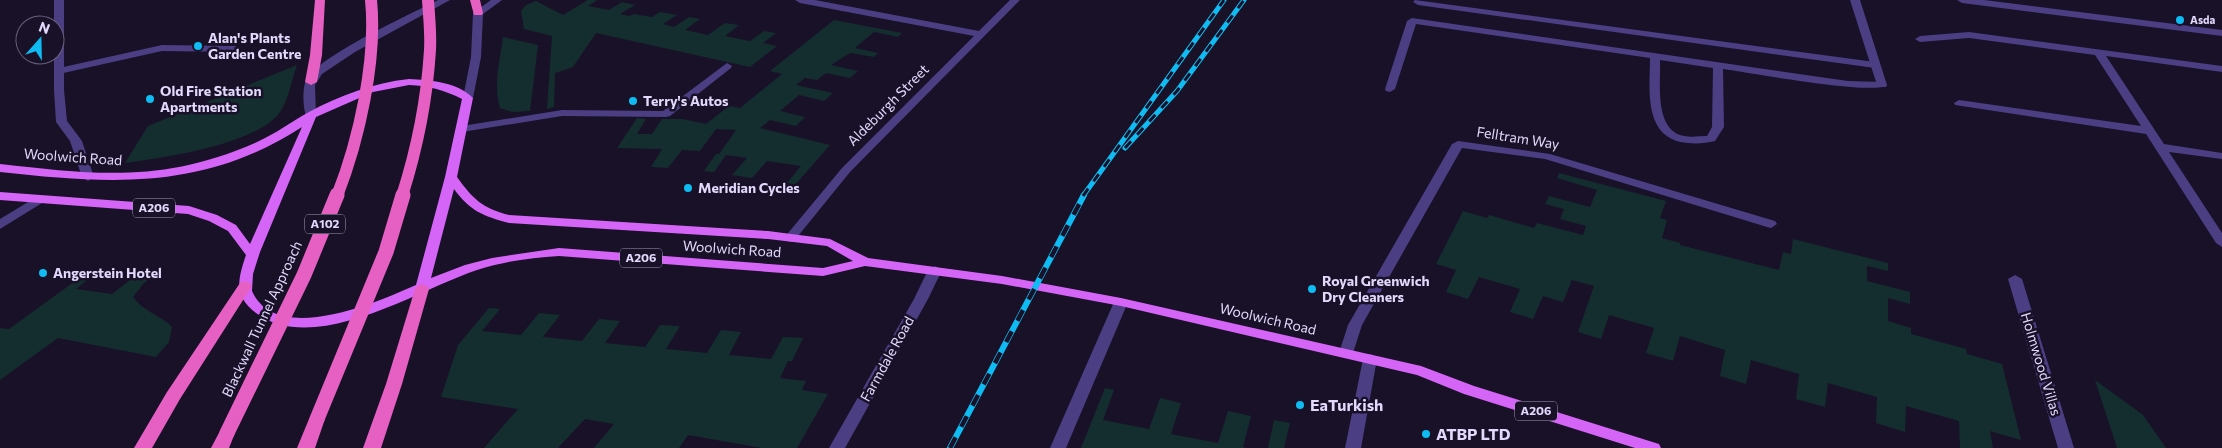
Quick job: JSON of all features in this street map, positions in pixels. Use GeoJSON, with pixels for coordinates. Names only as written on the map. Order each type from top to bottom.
{"type":"FeatureCollection","features":[{"type":"Feature","properties":{"kind":"highway"},"geometry":{"type":"LineString","coordinates":[[311,82],[316,55],[320,0]]}},
{"type":"Feature","properties":{"kind":"highway","name":"Blackwall Tunnel Approach"},"geometry":{"type":"LineString","coordinates":[[224,440],[310,261],[344,177],[363,103],[372,57],[374,16],[371,0]]}},
{"type":"Feature","properties":{"kind":"highway"},"geometry":{"type":"LineString","coordinates":[[306,448],[386,252],[412,164],[428,75],[430,48],[428,0]]}},
{"type":"Feature","properties":{"kind":"highway"},"geometry":{"type":"LineString","coordinates":[[475,0],[478,12]]}},
{"type":"Feature","properties":{"kind":"highway"},"geometry":{"type":"LineString","coordinates":[[143,448],[173,396],[245,286]]}},
{"type":"Feature","properties":{"kind":"highway"},"geometry":{"type":"LineString","coordinates":[[372,448],[394,384],[422,289]]}},
{"type":"Feature","properties":{"kind":"main road","name":"Woolwich Road"},"geometry":{"type":"LineString","coordinates":[[0,168],[88,177],[138,177],[173,173],[215,163],[276,138],[311,116],[365,90],[413,82],[436,83],[454,89],[468,98]]}},
{"type":"Feature","properties":{"kind":"main road"},"geometry":{"type":"LineString","coordinates":[[422,289],[451,177],[468,98]]}},
{"type":"Feature","properties":{"kind":"main road"},"geometry":{"type":"LineString","coordinates":[[245,286],[252,255],[289,172],[311,116]]}},
{"type":"Feature","properties":{"kind":"main road","name":"Woolwich Road"},"geometry":{"type":"LineString","coordinates":[[451,177],[473,206],[488,213],[509,218],[743,233],[790,238],[830,243],[865,262]]}},
{"type":"Feature","properties":{"kind":"main road","name":"A206"},"geometry":{"type":"LineString","coordinates":[[0,196],[189,210],[213,218],[232,228],[252,255]]}},
{"type":"Feature","properties":{"kind":"main road","name":"Woolwich Road"},"geometry":{"type":"LineString","coordinates":[[245,286],[249,298],[263,312],[286,321],[317,323],[348,317],[389,304],[468,268],[527,254],[559,252],[823,272],[865,262],[935,270],[1121,302],[1421,371],[1469,390],[1653,448]]}},
{"type":"Feature","properties":{"kind":"street"},"geometry":{"type":"LineString","coordinates":[[59,0],[59,71],[62,122],[76,138],[80,160],[88,177]]}},
{"type":"Feature","properties":{"kind":"street"},"geometry":{"type":"LineString","coordinates":[[311,116],[311,82],[329,64],[445,0]]}},
{"type":"Feature","properties":{"kind":"street"},"geometry":{"type":"LineString","coordinates":[[468,98],[476,57],[478,12],[497,0]]}},
{"type":"Feature","properties":{"kind":"street"},"geometry":{"type":"LineString","coordinates":[[800,0],[981,34]]}},
{"type":"Feature","properties":{"kind":"street","name":"Aldeburgh Street"},"geometry":{"type":"LineString","coordinates":[[790,238],[846,170],[1015,0]]}},
{"type":"Feature","properties":{"kind":"street"},"geometry":{"type":"LineString","coordinates":[[1390,89],[1412,21],[1848,84],[1882,85],[1855,0]]}},
{"type":"Feature","properties":{"kind":"street"},"geometry":{"type":"LineString","coordinates":[[1962,0],[2222,33]]}},
{"type":"Feature","properties":{"kind":"street"},"geometry":{"type":"LineString","coordinates":[[1418,2],[1875,65]]}},
{"type":"Feature","properties":{"kind":"street"},"geometry":{"type":"LineString","coordinates":[[1920,38],[1969,35],[2222,69]]}},
{"type":"Feature","properties":{"kind":"street"},"geometry":{"type":"LineString","coordinates":[[59,71],[162,48],[235,49]]}},
{"type":"Feature","properties":{"kind":"street"},"geometry":{"type":"LineString","coordinates":[[2098,52],[2222,243]]}},
{"type":"Feature","properties":{"kind":"street"},"geometry":{"type":"LineString","coordinates":[[1655,56],[1658,117],[1663,129],[1673,138],[1695,141],[1711,139],[1718,127],[1718,66]]}},
{"type":"Feature","properties":{"kind":"street"},"geometry":{"type":"LineString","coordinates":[[462,129],[562,112],[666,114],[727,66]]}},
{"type":"Feature","properties":{"kind":"street"},"geometry":{"type":"LineString","coordinates":[[1959,102],[2149,131]]}},
{"type":"Feature","properties":{"kind":"street","name":"Felltram Way"},"geometry":{"type":"LineString","coordinates":[[1346,353],[1355,325],[1458,144],[1546,156],[1771,224]]}},
{"type":"Feature","properties":{"kind":"street"},"geometry":{"type":"LineString","coordinates":[[2159,147],[2222,156]]}},
{"type":"Feature","properties":{"kind":"street"},"geometry":{"type":"LineString","coordinates":[[0,224],[38,200]]}},
{"type":"Feature","properties":{"kind":"street","name":"Farmdale Road"},"geometry":{"type":"LineString","coordinates":[[837,448],[921,299],[935,270]]}},
{"type":"Feature","properties":{"kind":"street","name":"Holmwood Villas"},"geometry":{"type":"LineString","coordinates":[[2015,279],[2066,448]]}},
{"type":"Feature","properties":{"kind":"street"},"geometry":{"type":"LineString","coordinates":[[1058,448],[1121,302]]}},
{"type":"Feature","properties":{"kind":"street"},"geometry":{"type":"LineString","coordinates":[[1354,448],[1364,383],[1370,359]]}},
{"type":"Feature","properties":{"kind":"green space"},"geometry":{"type":"Polygon","coordinates":[[[588,0],[597,0],[588,6],[609,10],[622,2],[635,5],[620,14],[629,16],[634,14],[652,17],[660,12],[677,15],[663,24],[674,27],[689,17],[700,19],[685,30],[708,35],[725,23],[739,25],[725,36],[750,41],[764,31],[776,33],[763,43],[777,46],[750,67],[596,33],[573,67],[555,73],[554,107],[547,109],[552,36],[524,29],[521,11],[526,5],[536,1],[563,15],[588,0]]]}},
{"type":"Feature","properties":{"kind":"green space"},"geometry":{"type":"Polygon","coordinates":[[[834,20],[902,33],[898,37],[874,32],[855,48],[878,53],[874,57],[850,53],[831,65],[858,71],[850,78],[826,73],[817,80],[805,78],[796,85],[833,93],[824,101],[799,95],[780,111],[805,117],[796,126],[770,120],[760,128],[830,145],[795,185],[787,183],[801,166],[767,161],[752,178],[732,175],[747,158],[726,155],[714,172],[704,171],[736,130],[716,129],[700,151],[682,150],[668,168],[651,167],[662,149],[617,148],[637,118],[646,119],[637,134],[652,134],[662,119],[682,119],[706,124],[729,106],[740,108],[782,74],[770,71],[834,20]]]}},
{"type":"Feature","properties":{"kind":"green space"},"geometry":{"type":"Polygon","coordinates":[[[503,37],[538,45],[530,111],[512,112],[500,108],[497,82],[503,37]]]}},
{"type":"Feature","properties":{"kind":"green space"},"geometry":{"type":"Polygon","coordinates":[[[297,65],[282,109],[271,121],[255,132],[234,140],[186,153],[125,163],[148,126],[297,65]]]}},
{"type":"Feature","properties":{"kind":"green space"},"geometry":{"type":"Polygon","coordinates":[[[1559,173],[1666,201],[1660,218],[1667,220],[1662,238],[1680,243],[1680,245],[1779,270],[1783,252],[1791,254],[1793,239],[1888,263],[1888,271],[1867,266],[1867,281],[1910,292],[1910,304],[1888,298],[1888,321],[1911,328],[1911,334],[1966,349],[1967,354],[2002,364],[2021,440],[1990,431],[1993,448],[1960,448],[1959,421],[1906,406],[1905,432],[1876,423],[1877,397],[1828,383],[1825,407],[1796,399],[1799,374],[1751,360],[1746,384],[1720,376],[1725,350],[1680,336],[1673,361],[1646,353],[1654,328],[1609,315],[1601,339],[1578,332],[1594,286],[1572,280],[1563,302],[1543,296],[1533,319],[1510,312],[1520,289],[1479,277],[1468,299],[1446,292],[1456,270],[1436,264],[1463,211],[1487,218],[1489,215],[1534,228],[1537,223],[1583,235],[1586,226],[1560,219],[1564,209],[1545,204],[1549,196],[1590,207],[1597,190],[1557,178],[1559,173]]]}},
{"type":"Feature","properties":{"kind":"green space"},"geometry":{"type":"Polygon","coordinates":[[[139,273],[154,275],[143,284],[133,297],[142,306],[172,327],[169,342],[156,357],[58,338],[0,380],[0,328],[9,329],[78,279],[87,280],[76,289],[112,294],[139,273]]]}},
{"type":"Feature","properties":{"kind":"green space"},"geometry":{"type":"Polygon","coordinates":[[[489,308],[500,309],[482,331],[521,335],[539,313],[560,315],[543,337],[582,341],[599,319],[620,321],[605,343],[645,347],[660,325],[680,326],[666,349],[707,353],[721,330],[741,332],[729,355],[771,359],[783,337],[803,338],[792,361],[788,361],[780,378],[806,381],[802,390],[828,394],[797,448],[762,448],[688,435],[679,448],[594,448],[614,424],[585,419],[558,448],[484,448],[518,409],[441,397],[458,345],[489,308]]]}},
{"type":"Feature","properties":{"kind":"green space"},"geometry":{"type":"Polygon","coordinates":[[[2095,380],[2143,415],[2166,448],[2117,448],[2095,380]]]}},
{"type":"Feature","properties":{"kind":"green space"},"geometry":{"type":"Polygon","coordinates":[[[1105,388],[1114,390],[1103,420],[1149,429],[1160,398],[1181,403],[1171,434],[1218,443],[1228,411],[1251,416],[1243,447],[1247,448],[1081,448],[1105,388]]]}},
{"type":"Feature","properties":{"kind":"green space"},"geometry":{"type":"Polygon","coordinates":[[[1274,420],[1290,423],[1284,448],[1268,448],[1274,420]]]}},
{"type":"Feature","properties":{"kind":"railway"},"geometry":{"type":"LineString","coordinates":[[1083,196],[1224,0]]}},
{"type":"Feature","properties":{"kind":"railway"},"geometry":{"type":"LineString","coordinates":[[1125,148],[1177,91],[1244,0]]}},
{"type":"Feature","properties":{"kind":"railway"},"geometry":{"type":"LineString","coordinates":[[950,448],[1084,195]]}},
{"type":"Feature","properties":{"kind":"place","name":"Asda"},"geometry":{"type":"Point","coordinates":[2180,20]}},
{"type":"Feature","properties":{"kind":"place","name":"Alan's Plants Garden Centre"},"geometry":{"type":"Point","coordinates":[198,46]}},
{"type":"Feature","properties":{"kind":"place","name":"Old Fire Station Apartments"},"geometry":{"type":"Point","coordinates":[150,99]}},
{"type":"Feature","properties":{"kind":"place","name":"Terry's Autos"},"geometry":{"type":"Point","coordinates":[633,101]}},
{"type":"Feature","properties":{"kind":"place","name":"Meridian Cycles"},"geometry":{"type":"Point","coordinates":[688,188]}},
{"type":"Feature","properties":{"kind":"place","name":"Angerstein Hotel"},"geometry":{"type":"Point","coordinates":[43,273]}},
{"type":"Feature","properties":{"kind":"place","name":"Royal Greenwich Dry Cleaners"},"geometry":{"type":"Point","coordinates":[1312,289]}},
{"type":"Feature","properties":{"kind":"place","name":"EaTurkish"},"geometry":{"type":"Point","coordinates":[1300,405]}},
{"type":"Feature","properties":{"kind":"place","name":"ATBP LTD"},"geometry":{"type":"Point","coordinates":[1426,434]}}]}
